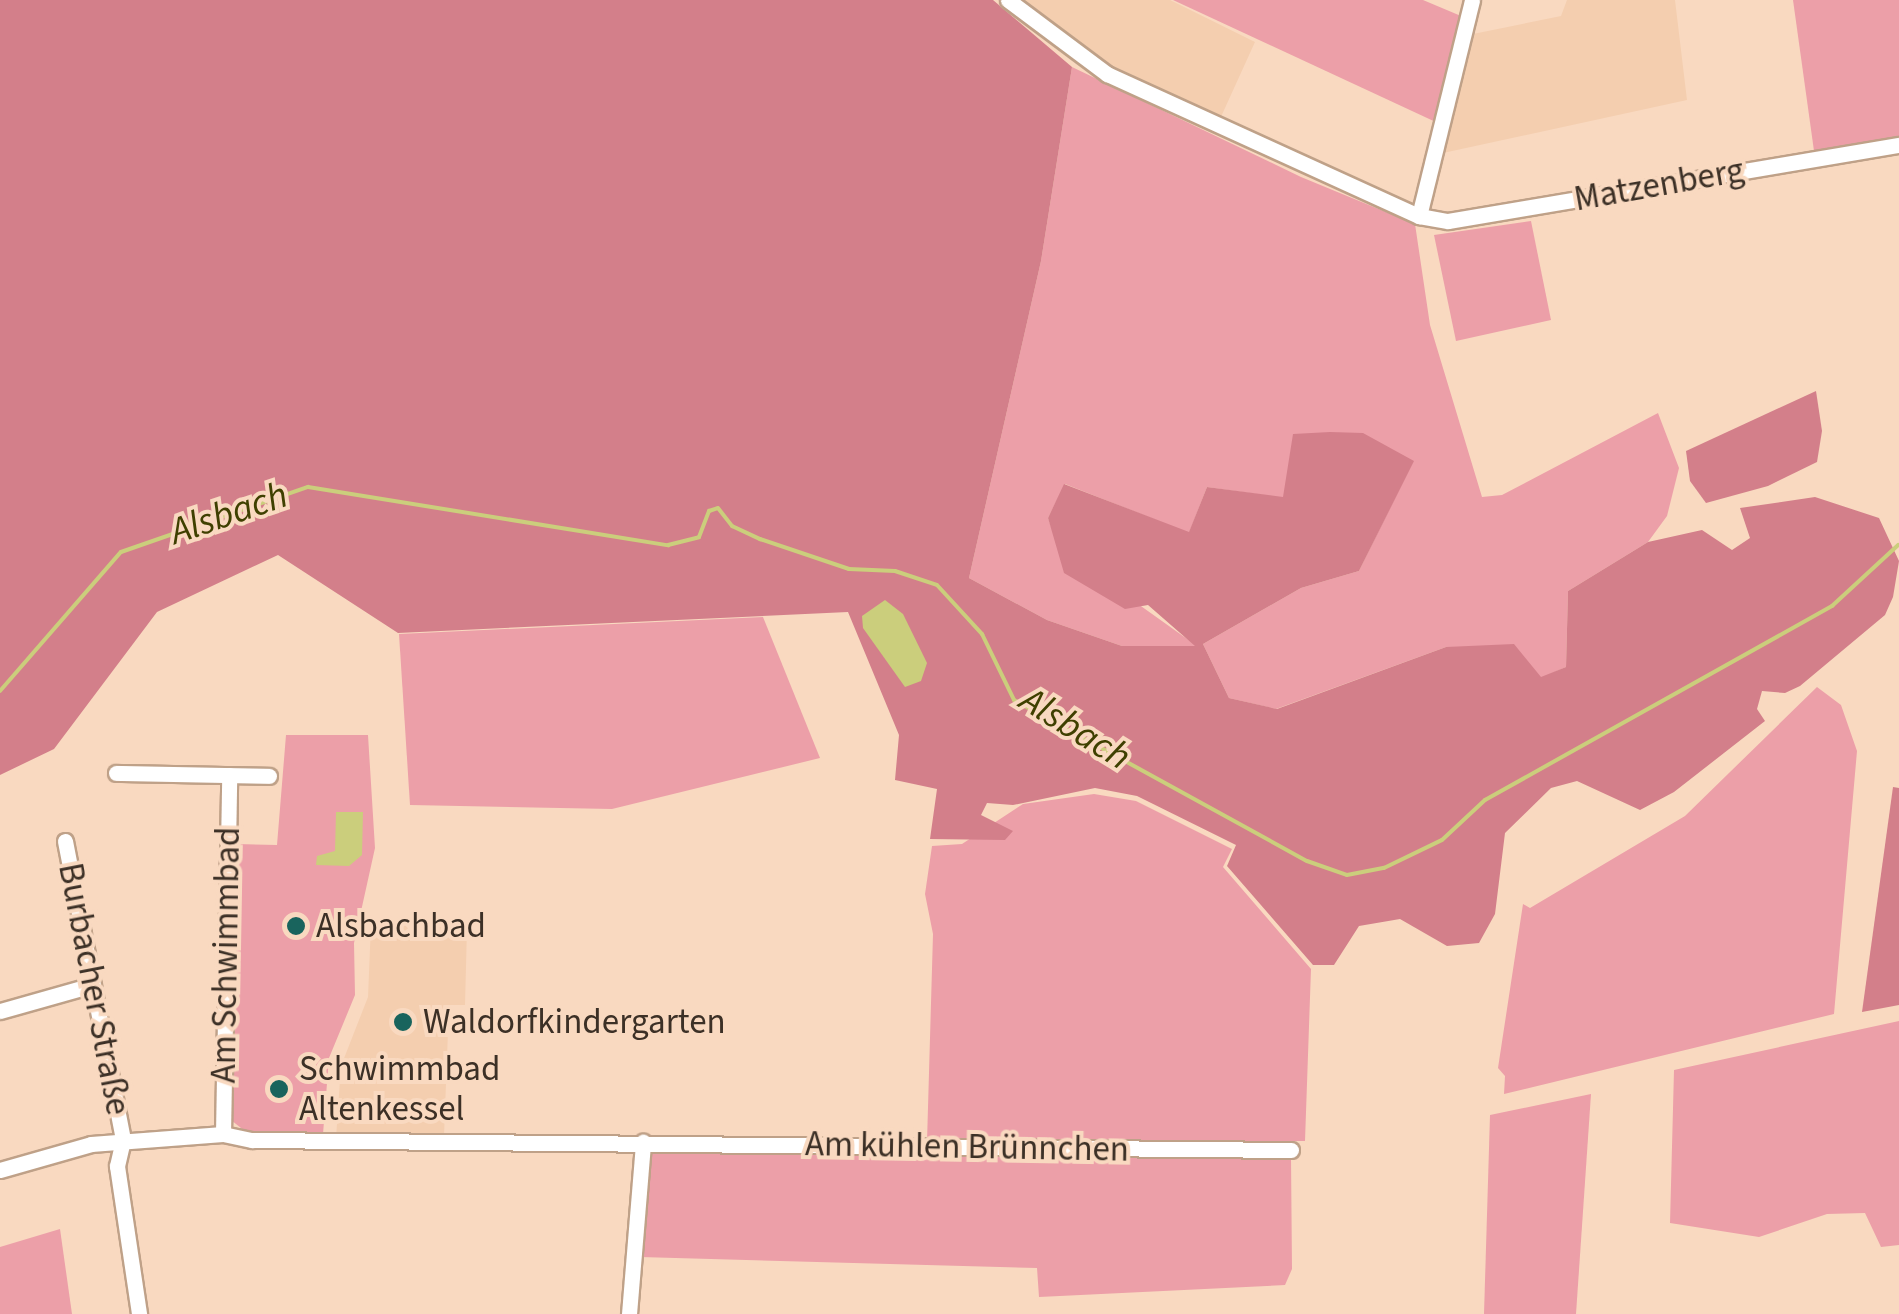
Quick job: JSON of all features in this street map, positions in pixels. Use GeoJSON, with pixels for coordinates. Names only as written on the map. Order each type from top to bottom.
{"type":"FeatureCollection","features":[{"type":"Feature","properties":{"kind":"street","name":"Matzenberg"},"geometry":{"type":"LineString","coordinates":[[1008,0],[1107,74],[1419,216],[1448,221],[1899,145]]}},
{"type":"Feature","properties":{"kind":"street"},"geometry":{"type":"LineString","coordinates":[[1419,216],[1472,0]]}},
{"type":"Feature","properties":{"kind":"street","name":"Am Schwimmbad"},"geometry":{"type":"LineString","coordinates":[[116,773],[268,776]]}},
{"type":"Feature","properties":{"kind":"street","name":"Am Schwimmbad"},"geometry":{"type":"LineString","coordinates":[[224,1134],[229,776]]}},
{"type":"Feature","properties":{"kind":"street","name":"Burbacher Straße"},"geometry":{"type":"LineString","coordinates":[[65,841],[89,986],[123,1140],[117,1166],[140,1314]]}},
{"type":"Feature","properties":{"kind":"street"},"geometry":{"type":"LineString","coordinates":[[0,1012],[89,986]]}},
{"type":"Feature","properties":{"kind":"street","name":"Am kühlen Brünnchen"},"geometry":{"type":"LineString","coordinates":[[0,1170],[123,1140],[224,1134],[252,1140],[1291,1150]]}},
{"type":"Feature","properties":{"kind":"street"},"geometry":{"type":"LineString","coordinates":[[629,1314],[643,1142]]}},
{"type":"Feature","properties":{"kind":"shaded area"},"geometry":{"type":"Polygon","coordinates":[[[0,0],[993,0],[1072,67],[1041,261],[969,578],[1047,620],[1122,646],[1195,646],[1148,605],[1125,609],[1064,573],[1048,518],[1064,484],[1189,532],[1207,487],[1283,497],[1293,434],[1330,432],[1363,433],[1414,461],[1359,571],[1301,588],[1203,644],[1229,698],[1277,709],[1446,647],[1514,644],[1541,677],[1566,667],[1568,591],[1648,542],[1702,530],[1732,550],[1750,538],[1740,508],[1815,497],[1879,518],[1899,561],[1893,597],[1885,615],[1800,686],[1785,693],[1762,691],[1757,709],[1765,721],[1674,792],[1640,810],[1577,781],[1551,788],[1505,833],[1495,914],[1479,943],[1447,946],[1400,919],[1359,926],[1334,965],[1313,965],[1227,866],[1236,845],[1137,796],[1095,788],[1013,805],[987,803],[981,815],[1013,831],[1005,840],[930,839],[937,789],[895,780],[899,735],[848,612],[398,633],[278,555],[157,612],[54,749],[0,775],[0,0]]]}},
{"type":"Feature","properties":{"kind":"shaded area"},"geometry":{"type":"Polygon","coordinates":[[[1021,0],[1170,0],[1255,42],[1220,119],[1091,56],[1021,0]]]}},
{"type":"Feature","properties":{"kind":"shaded area"},"geometry":{"type":"Polygon","coordinates":[[[1173,0],[1423,0],[1461,16],[1440,124],[1173,0]]]}},
{"type":"Feature","properties":{"kind":"shaded area"},"geometry":{"type":"Polygon","coordinates":[[[1567,0],[1675,0],[1687,100],[1443,153],[1468,35],[1561,16],[1567,0]]]}},
{"type":"Feature","properties":{"kind":"shaded area"},"geometry":{"type":"Polygon","coordinates":[[[1793,0],[1899,0],[1899,136],[1814,151],[1793,0]]]}},
{"type":"Feature","properties":{"kind":"shaded area"},"geometry":{"type":"Polygon","coordinates":[[[1072,67],[1301,177],[1415,224],[1430,325],[1482,497],[1502,495],[1658,413],[1679,468],[1667,516],[1648,542],[1568,591],[1566,667],[1541,678],[1446,647],[1276,709],[1229,698],[1203,644],[1301,588],[1359,571],[1413,461],[1284,498],[1207,487],[1189,533],[1065,484],[1048,518],[1058,547],[1197,646],[1122,646],[1047,620],[969,578],[1041,261],[1072,67]]]}},
{"type":"Feature","properties":{"kind":"shaded area"},"geometry":{"type":"Polygon","coordinates":[[[1531,221],[1551,320],[1456,341],[1434,235],[1531,221]]]}},
{"type":"Feature","properties":{"kind":"shaded area"},"geometry":{"type":"Polygon","coordinates":[[[1816,391],[1822,431],[1817,462],[1768,486],[1706,503],[1690,481],[1686,451],[1816,391]]]}},
{"type":"Feature","properties":{"kind":"shaded area"},"geometry":{"type":"Polygon","coordinates":[[[885,600],[903,614],[927,663],[921,681],[905,687],[863,628],[862,616],[885,600]]]}},
{"type":"Feature","properties":{"kind":"shaded area"},"geometry":{"type":"Polygon","coordinates":[[[763,617],[820,758],[612,809],[410,805],[399,634],[763,617]]]}},
{"type":"Feature","properties":{"kind":"shaded area"},"geometry":{"type":"Polygon","coordinates":[[[1817,687],[1841,705],[1857,751],[1834,1014],[1504,1094],[1505,1076],[1498,1068],[1523,904],[1530,908],[1685,816],[1817,687]]]}},
{"type":"Feature","properties":{"kind":"shaded area","name":"Alsbachbad"},"geometry":{"type":"Polygon","coordinates":[[[286,735],[368,735],[375,848],[354,943],[355,995],[329,1058],[323,1134],[251,1136],[231,1120],[236,844],[277,845],[286,735]]]}},
{"type":"Feature","properties":{"kind":"shaded area"},"geometry":{"type":"Polygon","coordinates":[[[1893,787],[1899,788],[1899,1005],[1862,1012],[1893,787]]]}},
{"type":"Feature","properties":{"kind":"shaded area"},"geometry":{"type":"Polygon","coordinates":[[[1094,794],[1136,801],[1232,849],[1223,867],[1311,969],[1305,1141],[927,1142],[933,934],[925,894],[932,846],[962,844],[1023,804],[1094,794]]]}},
{"type":"Feature","properties":{"kind":"shaded area"},"geometry":{"type":"Polygon","coordinates":[[[336,812],[363,812],[362,855],[349,866],[316,865],[317,856],[335,851],[336,812]]]}},
{"type":"Feature","properties":{"kind":"shaded area","name":"Waldorfkindergarten"},"geometry":{"type":"Polygon","coordinates":[[[371,924],[467,928],[465,1005],[449,1005],[444,1136],[336,1138],[341,1066],[368,997],[371,924]]]}},
{"type":"Feature","properties":{"kind":"shaded area"},"geometry":{"type":"Polygon","coordinates":[[[1899,1021],[1899,1245],[1881,1247],[1865,1213],[1827,1214],[1759,1237],[1670,1223],[1674,1070],[1899,1021]]]}},
{"type":"Feature","properties":{"kind":"shaded area"},"geometry":{"type":"Polygon","coordinates":[[[1591,1094],[1576,1314],[1484,1314],[1490,1115],[1591,1094]]]}},
{"type":"Feature","properties":{"kind":"shaded area"},"geometry":{"type":"Polygon","coordinates":[[[650,1151],[1291,1157],[1292,1269],[1285,1285],[1039,1297],[1037,1268],[640,1257],[650,1151]]]}},
{"type":"Feature","properties":{"kind":"shaded area"},"geometry":{"type":"Polygon","coordinates":[[[60,1229],[72,1314],[0,1314],[0,1247],[60,1229]]]}},
{"type":"Feature","properties":{"kind":"waterway","name":"Alsbach"},"geometry":{"type":"LineString","coordinates":[[0,691],[121,552],[308,487],[668,545],[699,537],[709,511],[718,508],[732,526],[760,539],[849,569],[895,571],[937,585],[982,634],[1014,700],[1307,861],[1347,875],[1384,868],[1442,840],[1485,800],[1832,606],[1898,545]]}},
{"type":"Feature","properties":{"kind":"place","name":"Alsbachbad"},"geometry":{"type":"Point","coordinates":[296,926]}},
{"type":"Feature","properties":{"kind":"place","name":"Waldorfkindergarten"},"geometry":{"type":"Point","coordinates":[403,1022]}},
{"type":"Feature","properties":{"kind":"place","name":"Schwimmbad Altenkessel"},"geometry":{"type":"Point","coordinates":[279,1089]}}]}
